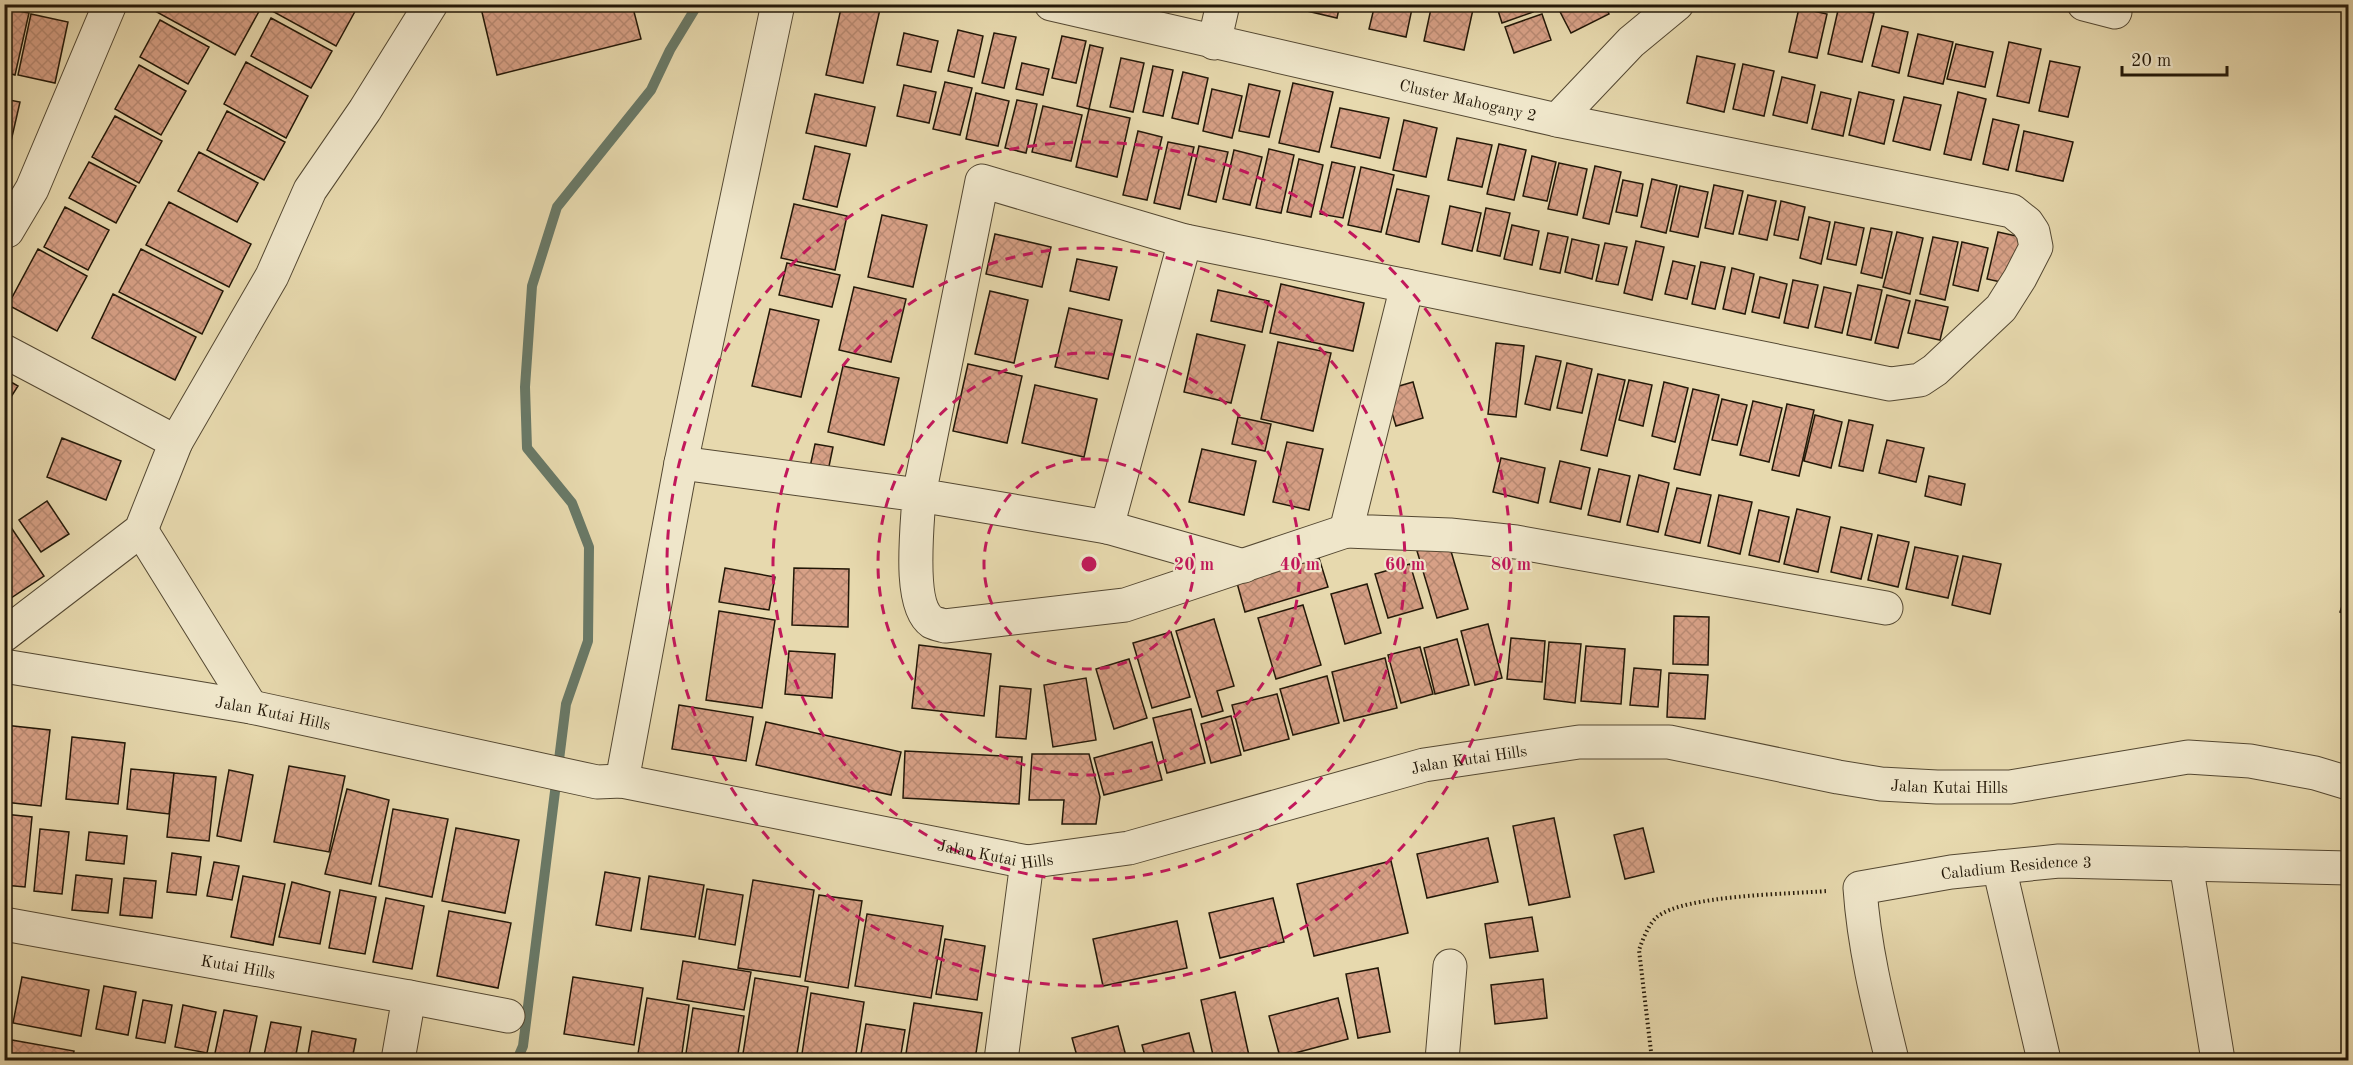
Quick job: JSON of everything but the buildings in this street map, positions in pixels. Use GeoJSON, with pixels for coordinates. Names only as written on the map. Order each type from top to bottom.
{"type":"FeatureCollection","features":[{"type":"Feature","properties":{"kind":"street"},"geometry":{"type":"LineString","coordinates":[[5,232],[32,189],[110,4]]}},
{"type":"Feature","properties":{"kind":"street"},"geometry":{"type":"LineString","coordinates":[[4,635],[141,530],[176,442],[272,276],[310,190],[365,110],[431,4]]}},
{"type":"Feature","properties":{"kind":"street"},"geometry":{"type":"LineString","coordinates":[[610,781],[681,463],[778,4]]}},
{"type":"Feature","properties":{"kind":"street","name":"Cluster Mahogany 2"},"geometry":{"type":"LineString","coordinates":[[1051,4],[1557,120],[1630,42],[1677,4]]}},
{"type":"Feature","properties":{"kind":"street"},"geometry":{"type":"LineString","coordinates":[[1214,43],[1223,4]]}},
{"type":"Feature","properties":{"kind":"street"},"geometry":{"type":"LineString","coordinates":[[2084,4],[2115,12]]}},
{"type":"Feature","properties":{"kind":"street"},"geometry":{"type":"LineString","coordinates":[[1557,120],[2012,211],[2027,223],[2033,232],[2036,247],[2001,308],[1935,370],[1920,380],[1890,384],[1185,241],[982,181],[919,495],[916,591],[931,621],[945,626],[1125,605],[1346,531],[1516,542],[1886,608]]}},
{"type":"Feature","properties":{"kind":"street"},"geometry":{"type":"LineString","coordinates":[[1107,527],[1185,241]]}},
{"type":"Feature","properties":{"kind":"street"},"geometry":{"type":"LineString","coordinates":[[1346,531],[1407,286]]}},
{"type":"Feature","properties":{"kind":"street"},"geometry":{"type":"LineString","coordinates":[[4,351],[176,442]]}},
{"type":"Feature","properties":{"kind":"street"},"geometry":{"type":"LineString","coordinates":[[681,463],[919,495],[1107,527],[1244,566]]}},
{"type":"Feature","properties":{"kind":"street"},"geometry":{"type":"LineString","coordinates":[[141,530],[251,707]]}},
{"type":"Feature","properties":{"kind":"street","name":"Jalan Kutai Hills"},"geometry":{"type":"LineString","coordinates":[[4,666],[251,707],[539,768],[1027,862],[1129,848],[1424,765],[1579,742],[1669,742],[1838,777],[1881,784],[1937,787],[2010,787],[2188,757],[2250,761],[2315,773],[2349,783]]}},
{"type":"Feature","properties":{"kind":"street","name":"Caladium Residence 3"},"geometry":{"type":"LineString","coordinates":[[1860,888],[1951,872],[2059,861],[2349,868]]}},
{"type":"Feature","properties":{"kind":"street"},"geometry":{"type":"LineString","coordinates":[[1001,1060],[1027,862]]}},
{"type":"Feature","properties":{"kind":"street"},"geometry":{"type":"LineString","coordinates":[[2186,864],[2218,1060]]}},
{"type":"Feature","properties":{"kind":"street"},"geometry":{"type":"LineString","coordinates":[[1999,867],[2044,1060]]}},
{"type":"Feature","properties":{"kind":"street"},"geometry":{"type":"LineString","coordinates":[[1860,888],[1868,958],[1892,1060]]}},
{"type":"Feature","properties":{"kind":"street","name":"Kutai Hills"},"geometry":{"type":"LineString","coordinates":[[4,924],[508,1016]]}},
{"type":"Feature","properties":{"kind":"street"},"geometry":{"type":"LineString","coordinates":[[1442,1060],[1450,966]]}},
{"type":"Feature","properties":{"kind":"street"},"geometry":{"type":"LineString","coordinates":[[398,1060],[409,997]]}},
{"type":"Feature","properties":{"kind":"path"},"geometry":{"type":"LineString","coordinates":[[1652,1060],[1640,950],[1644,935],[1657,917],[1680,906],[1701,901],[1860,888]]}},
{"type":"Feature","properties":{"kind":"waterway"},"geometry":{"type":"LineString","coordinates":[[517,1060],[523,1046],[566,704],[588,641],[589,547],[572,503],[527,448],[525,387],[532,286],[557,207],[651,90],[670,50],[698,4]]}}]}
